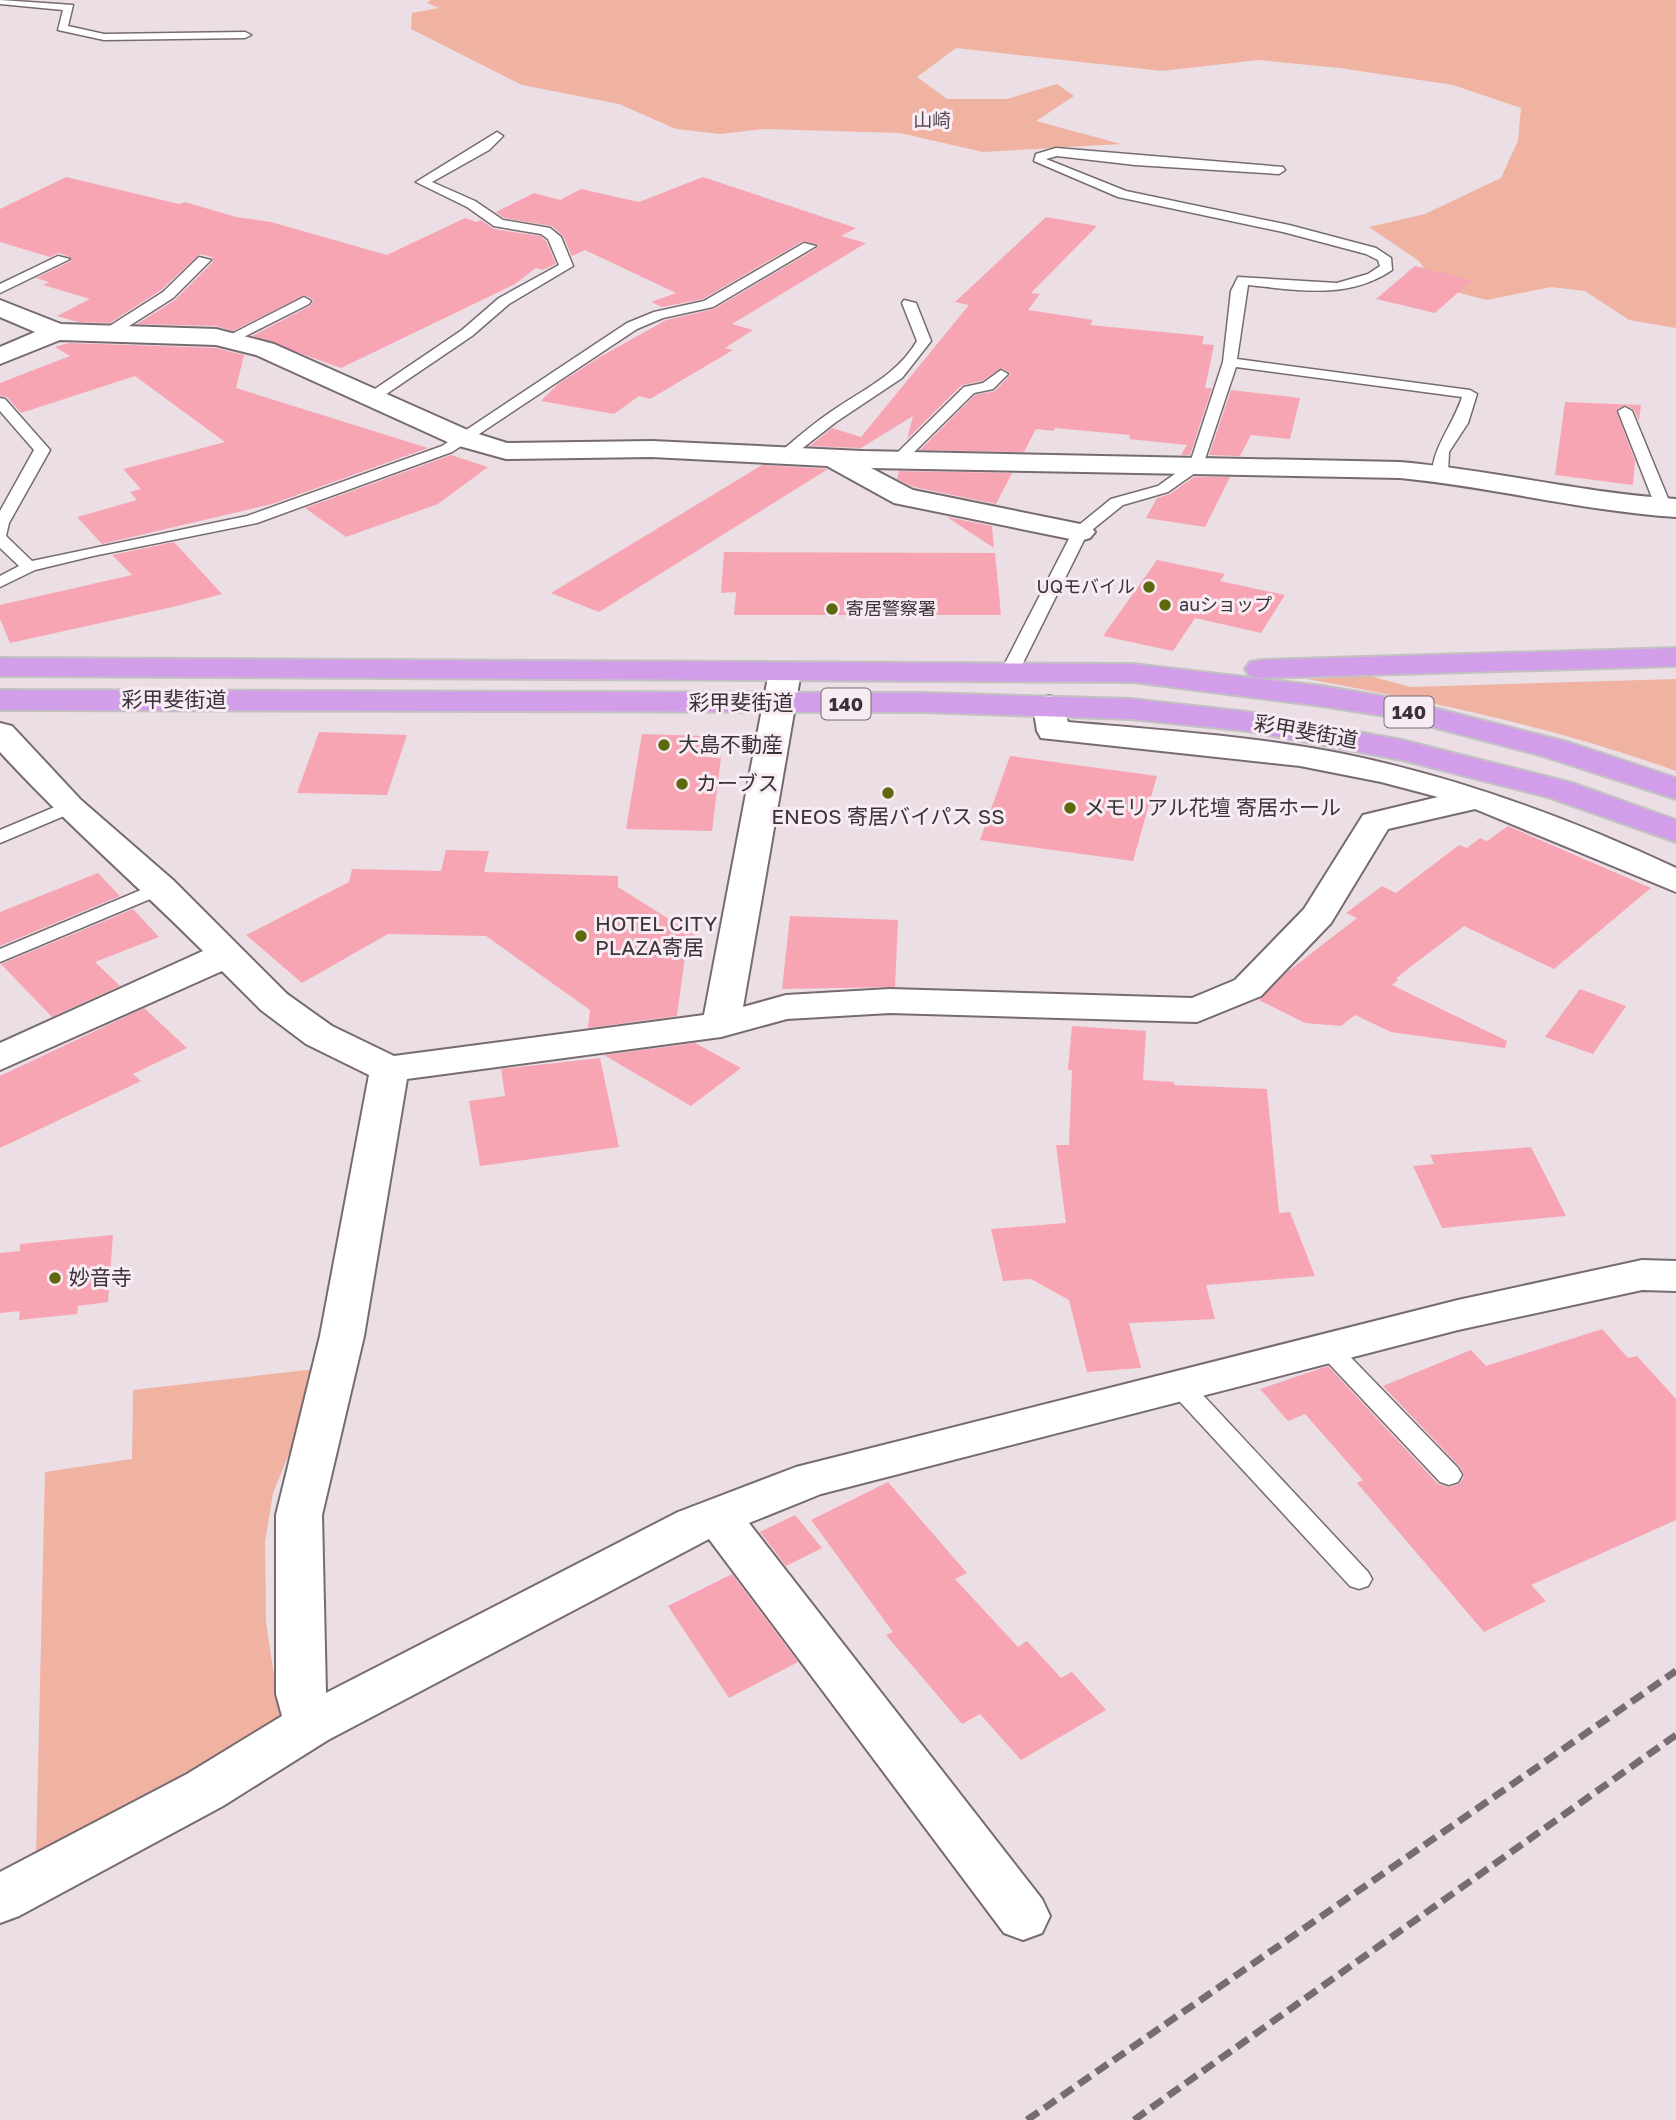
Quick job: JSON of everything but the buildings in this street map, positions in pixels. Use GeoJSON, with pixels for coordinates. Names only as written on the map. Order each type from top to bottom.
{"type":"FeatureCollection","features":[{"type":"Feature","properties":{"kind":"highway"},"geometry":{"type":"LineString","coordinates":[[1133,673],[1676,657]]}},
{"type":"Feature","properties":{"kind":"highway","name":"彩甲斐街道"},"geometry":{"type":"LineString","coordinates":[[0,667],[784,687],[1049,706]]}},
{"type":"Feature","properties":{"kind":"highway","name":"彩甲斐街道"},"geometry":{"type":"LineString","coordinates":[[0,700],[784,687],[1009,673],[1133,673],[1322,696],[1398,709],[1555,749],[1676,789]]}},
{"type":"Feature","properties":{"kind":"highway","name":"彩甲斐街道"},"geometry":{"type":"LineString","coordinates":[[1205,730],[1318,732],[1511,776],[1596,801],[1676,832]]}},
{"type":"Feature","properties":{"kind":"street"},"geometry":{"type":"LineString","coordinates":[[0,308],[57,332],[110,332],[227,340],[265,349],[462,438],[506,451],[652,449],[832,457],[1440,473],[1543,492],[1670,508]]}},
{"type":"Feature","properties":{"kind":"street"},"geometry":{"type":"LineString","coordinates":[[0,356],[57,332]]}},
{"type":"Feature","properties":{"kind":"street"},"geometry":{"type":"LineString","coordinates":[[832,457],[904,497],[1080,532]]}},
{"type":"Feature","properties":{"kind":"street"},"geometry":{"type":"LineString","coordinates":[[722,1025],[784,687]]}},
{"type":"Feature","properties":{"kind":"street"},"geometry":{"type":"LineString","coordinates":[[1049,706],[1053,732],[1205,730],[1290,755],[1382,772],[1475,799],[1572,832],[1676,881]]}},
{"type":"Feature","properties":{"kind":"street"},"geometry":{"type":"LineString","coordinates":[[0,733],[69,807],[160,888],[225,956],[274,1002],[318,1035],[389,1069],[722,1025],[786,1007],[890,1001],[1197,1010],[1248,988],[1318,915],[1375,822],[1475,799]]}},
{"type":"Feature","properties":{"kind":"street"},"geometry":{"type":"LineString","coordinates":[[0,1058],[225,956]]}},
{"type":"Feature","properties":{"kind":"street"},"geometry":{"type":"LineString","coordinates":[[310,1725],[301,1694],[299,1515],[342,1336],[389,1069]]}},
{"type":"Feature","properties":{"kind":"street"},"geometry":{"type":"LineString","coordinates":[[0,1899],[205,1790],[310,1725],[717,1516],[812,1479],[1458,1315],[1642,1275],[1676,1276]]}},
{"type":"Feature","properties":{"kind":"street"},"geometry":{"type":"LineString","coordinates":[[717,1516],[1023,1916]]}},
{"type":"Feature","properties":{"kind":"lane"},"geometry":{"type":"LineString","coordinates":[[0,1],[69,7],[62,28],[104,37],[244,35]]}},
{"type":"Feature","properties":{"kind":"lane"},"geometry":{"type":"LineString","coordinates":[[374,396],[467,334],[504,301],[566,266],[554,237],[545,231],[499,223],[471,204],[422,182],[485,147],[497,136]]}},
{"type":"Feature","properties":{"kind":"lane"},"geometry":{"type":"LineString","coordinates":[[1009,673],[1080,532],[1117,502],[1163,489],[1197,465],[1230,362],[1238,291],[1243,280],[1340,287],[1378,276],[1387,267],[1384,258],[1371,251],[1284,228],[1122,194],[1040,161],[1040,157],[1056,152],[1135,161],[1279,170]]}},
{"type":"Feature","properties":{"kind":"lane"},"geometry":{"type":"LineString","coordinates":[[0,582],[29,567],[169,534],[251,520],[447,449],[632,326],[659,315],[708,304],[810,246]]}},
{"type":"Feature","properties":{"kind":"lane"},"geometry":{"type":"LineString","coordinates":[[0,289],[63,259]]}},
{"type":"Feature","properties":{"kind":"lane"},"geometry":{"type":"LineString","coordinates":[[110,332],[168,295],[204,260]]}},
{"type":"Feature","properties":{"kind":"lane"},"geometry":{"type":"LineString","coordinates":[[227,340],[304,301]]}},
{"type":"Feature","properties":{"kind":"lane"},"geometry":{"type":"LineString","coordinates":[[785,455],[835,415],[901,375],[916,358],[924,341],[909,303]]}},
{"type":"Feature","properties":{"kind":"lane"},"geometry":{"type":"LineString","coordinates":[[1230,362],[1470,394],[1461,423],[1441,452],[1440,473]]}},
{"type":"Feature","properties":{"kind":"lane"},"geometry":{"type":"LineString","coordinates":[[899,459],[969,390],[988,386],[1001,374]]}},
{"type":"Feature","properties":{"kind":"lane"},"geometry":{"type":"LineString","coordinates":[[0,402],[42,450],[1,523],[0,536],[29,567]]}},
{"type":"Feature","properties":{"kind":"lane"},"geometry":{"type":"LineString","coordinates":[[1625,411],[1670,508]]}},
{"type":"Feature","properties":{"kind":"lane"},"geometry":{"type":"LineString","coordinates":[[0,836],[69,807]]}},
{"type":"Feature","properties":{"kind":"lane"},"geometry":{"type":"LineString","coordinates":[[0,956],[160,888]]}},
{"type":"Feature","properties":{"kind":"lane"},"geometry":{"type":"LineString","coordinates":[[1328,1348],[1449,1475]]}},
{"type":"Feature","properties":{"kind":"lane"},"geometry":{"type":"LineString","coordinates":[[1178,1384],[1359,1579]]}},
{"type":"Feature","properties":{"kind":"shaded area"},"geometry":{"type":"Polygon","coordinates":[[[430,0],[1676,0],[1676,328],[1629,320],[1585,291],[1551,287],[1487,300],[1448,290],[1431,278],[1419,261],[1369,227],[1425,214],[1501,178],[1518,141],[1521,108],[1453,85],[1340,68],[1258,60],[1162,71],[956,48],[917,77],[947,99],[1007,99],[1057,84],[1074,96],[1036,121],[1121,144],[983,152],[900,133],[764,129],[720,134],[676,129],[619,104],[522,85],[411,29],[412,13],[439,8],[427,3],[430,0]]]}},
{"type":"Feature","properties":{"kind":"shaded area"},"geometry":{"type":"Polygon","coordinates":[[[1370,676],[1411,687],[1676,679],[1676,771],[1585,741],[1493,717],[1307,679],[1370,676]]]}},
{"type":"Feature","properties":{"kind":"shaded area"},"geometry":{"type":"Polygon","coordinates":[[[316,1369],[304,1417],[273,1493],[265,1542],[266,1622],[281,1723],[131,1810],[36,1855],[45,1472],[132,1459],[133,1390],[316,1369]]]}},
{"type":"Feature","properties":{"kind":"railway"},"geometry":{"type":"LineString","coordinates":[[1027,2120],[1676,1671]]}},
{"type":"Feature","properties":{"kind":"railway"},"geometry":{"type":"LineString","coordinates":[[1134,2120],[1676,1735]]}},
{"type":"Feature","properties":{"kind":"place","name":"UQモバイル"},"geometry":{"type":"Point","coordinates":[1149,587]}},
{"type":"Feature","properties":{"kind":"place","name":"auショップ"},"geometry":{"type":"Point","coordinates":[1165,605]}},
{"type":"Feature","properties":{"kind":"place","name":"寄居警察署"},"geometry":{"type":"Point","coordinates":[832,609]}},
{"type":"Feature","properties":{"kind":"place","name":"大島不動産"},"geometry":{"type":"Point","coordinates":[664,745]}},
{"type":"Feature","properties":{"kind":"place","name":"カーブス"},"geometry":{"type":"Point","coordinates":[682,784]}},
{"type":"Feature","properties":{"kind":"place","name":"ENEOS 寄居バイパス SS"},"geometry":{"type":"Point","coordinates":[888,793]}},
{"type":"Feature","properties":{"kind":"place","name":"メモリアル花壇 寄居ホール"},"geometry":{"type":"Point","coordinates":[1070,808]}},
{"type":"Feature","properties":{"kind":"place","name":"HOTEL CITY PLAZA寄居"},"geometry":{"type":"Point","coordinates":[581,936]}},
{"type":"Feature","properties":{"kind":"place","name":"妙音寺"},"geometry":{"type":"Point","coordinates":[55,1278]}},
{"type":"Feature","properties":{"kind":"district","name":"山崎"},"geometry":{"type":"Point","coordinates":[932,120]}}]}
